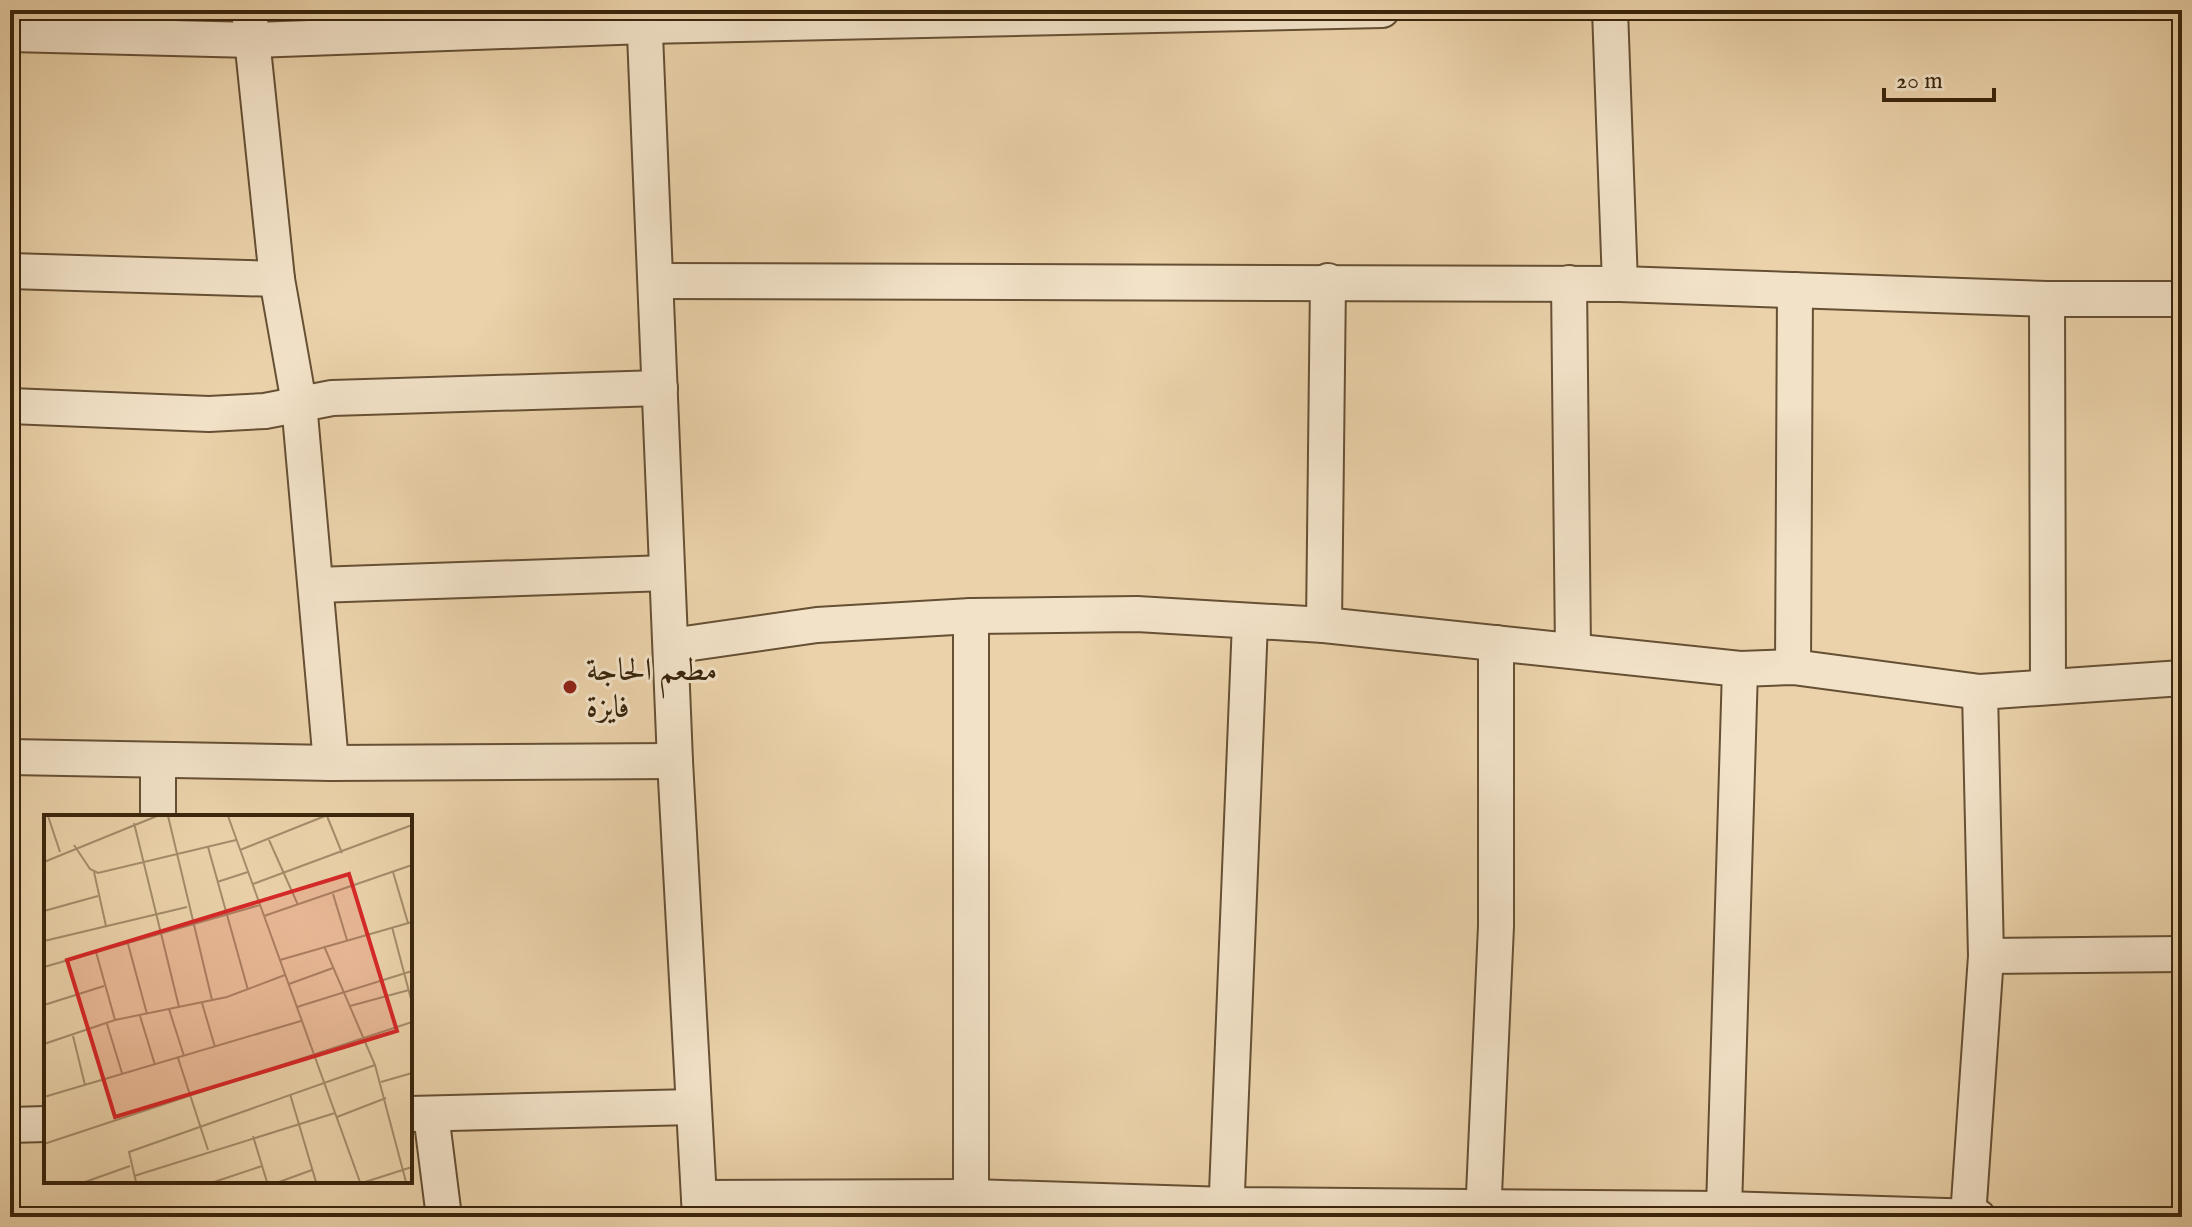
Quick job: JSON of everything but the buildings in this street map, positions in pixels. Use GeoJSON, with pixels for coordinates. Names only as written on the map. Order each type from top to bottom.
{"type":"FeatureCollection","features":[{"type":"Feature","properties":{"kind":"street"},"geometry":{"type":"LineString","coordinates":[[10,34],[251,25],[645,18],[1382,10]]}},
{"type":"Feature","properties":{"kind":"street"},"geometry":{"type":"LineString","coordinates":[[1610,10],[1620,284]]}},
{"type":"Feature","properties":{"kind":"street"},"geometry":{"type":"LineString","coordinates":[[645,18],[675,761],[700,1207],[1484,1213],[1724,1209],[1978,1217]]}},
{"type":"Feature","properties":{"kind":"street"},"geometry":{"type":"LineString","coordinates":[[251,25],[277,279],[299,403],[331,763]]}},
{"type":"Feature","properties":{"kind":"street"},"geometry":{"type":"LineString","coordinates":[[10,271],[277,279]]}},
{"type":"Feature","properties":{"kind":"street"},"geometry":{"type":"LineString","coordinates":[[658,281],[1569,283],[2047,299],[2182,299]]}},
{"type":"Feature","properties":{"kind":"street"},"geometry":{"type":"LineString","coordinates":[[1324,625],[1328,281]]}},
{"type":"Feature","properties":{"kind":"street"},"geometry":{"type":"LineString","coordinates":[[1569,283],[1573,651]]}},
{"type":"Feature","properties":{"kind":"street"},"geometry":{"type":"LineString","coordinates":[[1793,667],[1795,290]]}},
{"type":"Feature","properties":{"kind":"street"},"geometry":{"type":"LineString","coordinates":[[2047,299],[2048,685]]}},
{"type":"Feature","properties":{"kind":"street"},"geometry":{"type":"LineString","coordinates":[[10,406],[209,414],[265,411],[332,398],[660,388]]}},
{"type":"Feature","properties":{"kind":"street"},"geometry":{"type":"LineString","coordinates":[[316,585],[667,573]]}},
{"type":"Feature","properties":{"kind":"street"},"geometry":{"type":"LineString","coordinates":[[671,646],[817,625],[971,616],[1137,614],[1324,625],[1740,669],[1793,667],[1980,692],[2182,678]]}},
{"type":"Feature","properties":{"kind":"street"},"geometry":{"type":"LineString","coordinates":[[971,616],[972,1207]]}},
{"type":"Feature","properties":{"kind":"street"},"geometry":{"type":"LineString","coordinates":[[1226,1211],[1250,622]]}},
{"type":"Feature","properties":{"kind":"street"},"geometry":{"type":"LineString","coordinates":[[1484,1213],[1496,926],[1496,643]]}},
{"type":"Feature","properties":{"kind":"street"},"geometry":{"type":"LineString","coordinates":[[1724,1209],[1740,669]]}},
{"type":"Feature","properties":{"kind":"street"},"geometry":{"type":"LineString","coordinates":[[1968,1217],[1986,956],[1980,692]]}},
{"type":"Feature","properties":{"kind":"street"},"geometry":{"type":"LineString","coordinates":[[10,757],[158,762],[675,761]]}},
{"type":"Feature","properties":{"kind":"street"},"geometry":{"type":"LineString","coordinates":[[158,762],[158,815]]}},
{"type":"Feature","properties":{"kind":"street"},"geometry":{"type":"LineString","coordinates":[[1986,956],[2182,954]]}},
{"type":"Feature","properties":{"kind":"street"},"geometry":{"type":"LineString","coordinates":[[444,1217],[421,1114],[693,1107]]}},
{"type":"Feature","properties":{"kind":"street"},"geometry":{"type":"LineString","coordinates":[[10,1125],[44,1124]]}},
{"type":"Feature","properties":{"kind":"place","name":"مطعم الحاجة فايزة"},"geometry":{"type":"Point","coordinates":[570,687]}}]}
